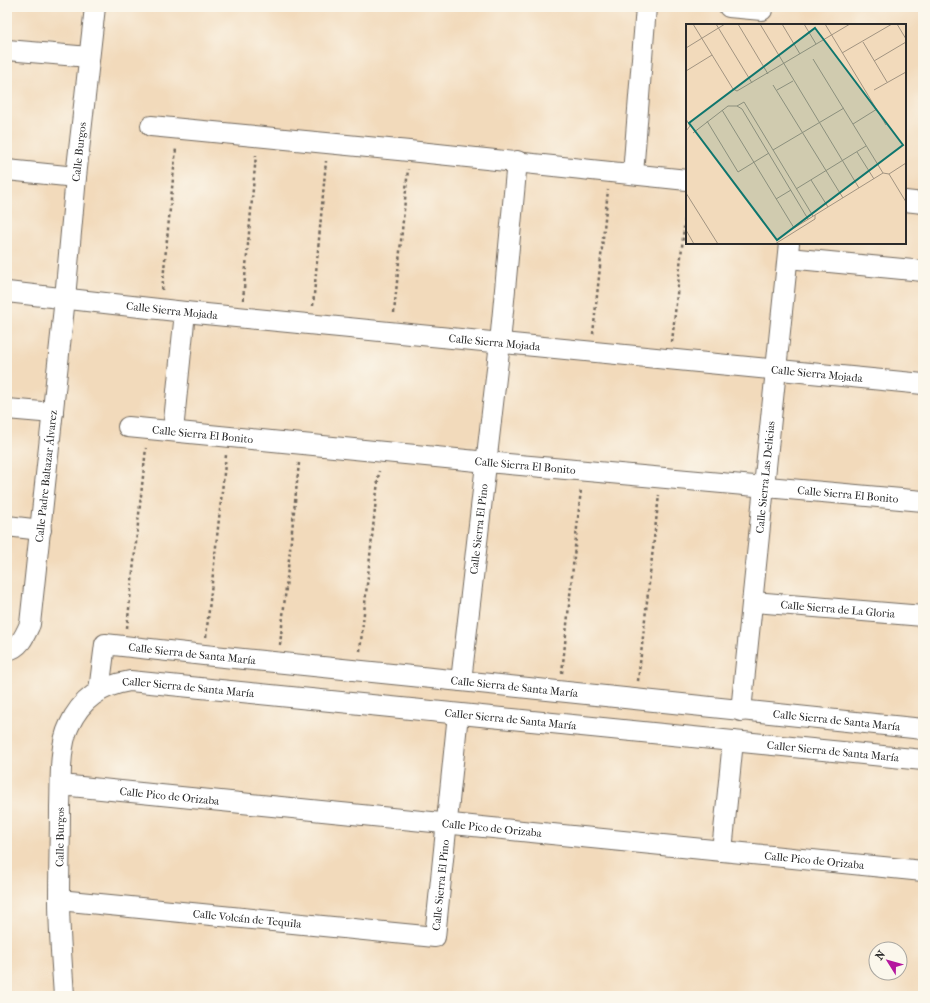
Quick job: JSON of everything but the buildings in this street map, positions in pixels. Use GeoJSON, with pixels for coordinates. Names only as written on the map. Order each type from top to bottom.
{"type":"FeatureCollection","features":[{"type":"Feature","properties":{"kind":"street","name":"Calle Burgos"},"geometry":{"type":"LineString","coordinates":[[65,298],[76,177],[95,7]]}},
{"type":"Feature","properties":{"kind":"street"},"geometry":{"type":"LineString","coordinates":[[633,174],[646,7]]}},
{"type":"Feature","properties":{"kind":"street"},"geometry":{"type":"LineString","coordinates":[[729,7],[762,10]]}},
{"type":"Feature","properties":{"kind":"street"},"geometry":{"type":"LineString","coordinates":[[7,50],[89,57]]}},
{"type":"Feature","properties":{"kind":"street"},"geometry":{"type":"LineString","coordinates":[[151,126],[686,180]]}},
{"type":"Feature","properties":{"kind":"street","name":"Calle Sierra El Pino"},"geometry":{"type":"LineString","coordinates":[[461,681],[500,343],[517,162]]}},
{"type":"Feature","properties":{"kind":"street"},"geometry":{"type":"LineString","coordinates":[[7,170],[76,177]]}},
{"type":"Feature","properties":{"kind":"street"},"geometry":{"type":"LineString","coordinates":[[906,201],[923,203]]}},
{"type":"Feature","properties":{"kind":"street"},"geometry":{"type":"LineString","coordinates":[[788,251],[923,271]]}},
{"type":"Feature","properties":{"kind":"street","name":"Calle Sierra Las Delicias"},"geometry":{"type":"LineString","coordinates":[[741,711],[788,251]]}},
{"type":"Feature","properties":{"kind":"street","name":"Calle Sierra Mojada"},"geometry":{"type":"LineString","coordinates":[[7,292],[241,318],[923,384]]}},
{"type":"Feature","properties":{"kind":"street","name":"Calle Padre Baltazar Álvarez"},"geometry":{"type":"LineString","coordinates":[[10,649],[23,639],[30,624],[65,298]]}},
{"type":"Feature","properties":{"kind":"street"},"geometry":{"type":"LineString","coordinates":[[173,431],[185,312]]}},
{"type":"Feature","properties":{"kind":"street"},"geometry":{"type":"LineString","coordinates":[[7,408],[53,413]]}},
{"type":"Feature","properties":{"kind":"street","name":"Calle Sierra El Bonito"},"geometry":{"type":"LineString","coordinates":[[128,427],[583,471],[923,501]]}},
{"type":"Feature","properties":{"kind":"street"},"geometry":{"type":"LineString","coordinates":[[7,526],[41,530]]}},
{"type":"Feature","properties":{"kind":"street","name":"Calle Sierra de La Gloria"},"geometry":{"type":"LineString","coordinates":[[753,602],[923,616]]}},
{"type":"Feature","properties":{"kind":"street","name":"Calle Sierra de Santa María"},"geometry":{"type":"LineString","coordinates":[[99,691],[105,644],[923,729]]}},
{"type":"Feature","properties":{"kind":"street","name":"Caller Sierra de Santa María"},"geometry":{"type":"LineString","coordinates":[[99,691],[115,684],[130,681],[923,760]]}},
{"type":"Feature","properties":{"kind":"street","name":"Calle Burgos"},"geometry":{"type":"LineString","coordinates":[[64,996],[59,900],[61,785],[64,742],[68,726],[77,711],[88,698],[99,691]]}},
{"type":"Feature","properties":{"kind":"street","name":"Calle Sierra El Pino"},"geometry":{"type":"LineString","coordinates":[[435,937],[458,714]]}},
{"type":"Feature","properties":{"kind":"street"},"geometry":{"type":"LineString","coordinates":[[722,851],[733,741]]}},
{"type":"Feature","properties":{"kind":"street","name":"Calle Pico de Orizaba"},"geometry":{"type":"LineString","coordinates":[[61,785],[923,871]]}},
{"type":"Feature","properties":{"kind":"street","name":"Calle Volcán de Tequila"},"geometry":{"type":"LineString","coordinates":[[59,900],[435,937]]}},
{"type":"Feature","properties":{"kind":"path"},"geometry":{"type":"LineString","coordinates":[[160,309],[178,129]]}},
{"type":"Feature","properties":{"kind":"path"},"geometry":{"type":"LineString","coordinates":[[241,318],[258,137]]}},
{"type":"Feature","properties":{"kind":"path"},"geometry":{"type":"LineString","coordinates":[[311,325],[328,143]]}},
{"type":"Feature","properties":{"kind":"path"},"geometry":{"type":"LineString","coordinates":[[392,333],[409,151]]}},
{"type":"Feature","properties":{"kind":"path"},"geometry":{"type":"LineString","coordinates":[[591,352],[610,172]]}},
{"type":"Feature","properties":{"kind":"path"},"geometry":{"type":"LineString","coordinates":[[670,360],[686,208]]}},
{"type":"Feature","properties":{"kind":"path"},"geometry":{"type":"LineString","coordinates":[[126,646],[148,428]]}},
{"type":"Feature","properties":{"kind":"path"},"geometry":{"type":"LineString","coordinates":[[204,655],[228,437]]}},
{"type":"Feature","properties":{"kind":"path"},"geometry":{"type":"LineString","coordinates":[[278,663],[301,444]]}},
{"type":"Feature","properties":{"kind":"path"},"geometry":{"type":"LineString","coordinates":[[358,671],[382,452]]}},
{"type":"Feature","properties":{"kind":"path"},"geometry":{"type":"LineString","coordinates":[[560,691],[583,471]]}},
{"type":"Feature","properties":{"kind":"path"},"geometry":{"type":"LineString","coordinates":[[636,700],[660,478]]}}]}
